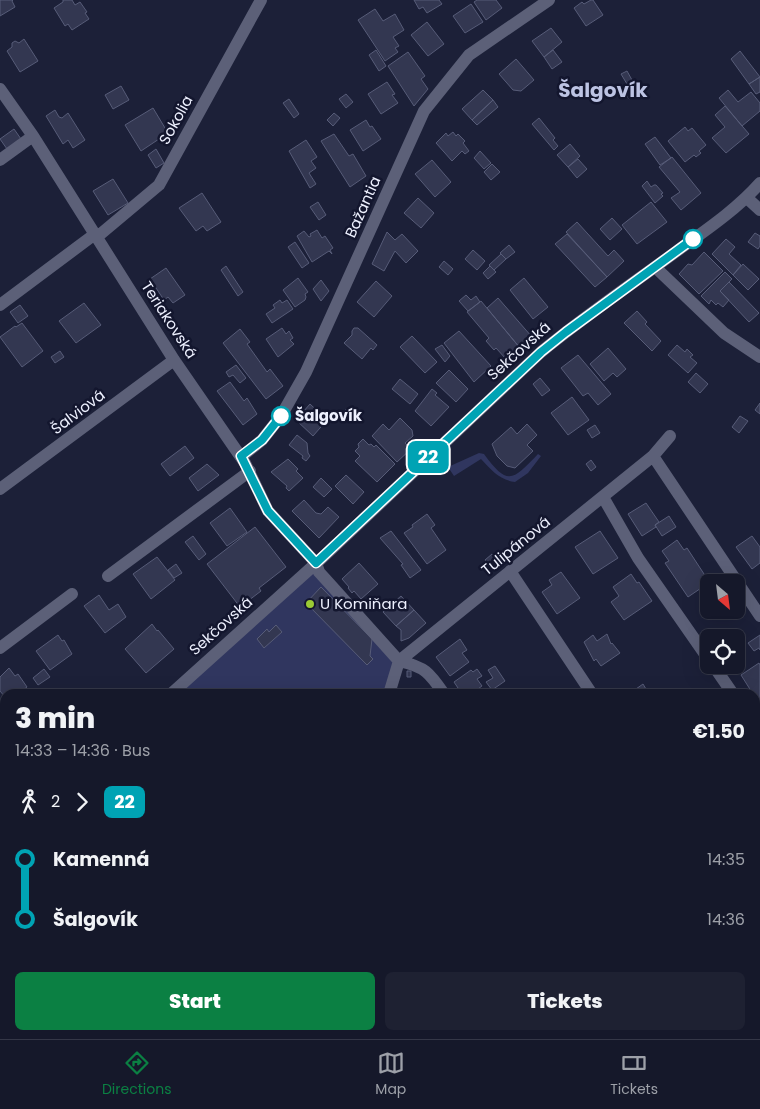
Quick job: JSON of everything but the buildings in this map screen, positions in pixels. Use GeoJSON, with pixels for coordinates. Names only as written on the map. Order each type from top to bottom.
{"type":"FeatureCollection","features":[{"type":"Feature","properties":{"kind":"street","name":"Sokolia"},"geometry":{"type":"LineString","coordinates":[[96,236],[159,185],[261,0]]}},
{"type":"Feature","properties":{"kind":"street","name":"Bažantia"},"geometry":{"type":"LineString","coordinates":[[241,456],[262,440],[271,430],[306,372],[424,111],[469,55],[549,0]]}},
{"type":"Feature","properties":{"kind":"street","name":"Teriakovská"},"geometry":{"type":"LineString","coordinates":[[0,89],[33,136],[174,360],[241,456],[268,511],[316,563]]}},
{"type":"Feature","properties":{"kind":"street"},"geometry":{"type":"LineString","coordinates":[[0,160],[33,136]]}},
{"type":"Feature","properties":{"kind":"street","name":"Sekčovská"},"geometry":{"type":"LineString","coordinates":[[177,689],[316,563],[541,352],[718,222],[747,198],[760,183]]}},
{"type":"Feature","properties":{"kind":"street"},"geometry":{"type":"LineString","coordinates":[[747,198],[760,210]]}},
{"type":"Feature","properties":{"kind":"street"},"geometry":{"type":"LineString","coordinates":[[0,306],[96,236]]}},
{"type":"Feature","properties":{"kind":"street"},"geometry":{"type":"LineString","coordinates":[[656,267],[724,333],[760,357]]}},
{"type":"Feature","properties":{"kind":"street","name":"Šalviová"},"geometry":{"type":"LineString","coordinates":[[0,489],[174,360]]}},
{"type":"Feature","properties":{"kind":"street","name":"Tulipánová"},"geometry":{"type":"LineString","coordinates":[[399,660],[653,456],[670,436]]}},
{"type":"Feature","properties":{"kind":"street"},"geometry":{"type":"LineString","coordinates":[[653,456],[760,616]]}},
{"type":"Feature","properties":{"kind":"street"},"geometry":{"type":"LineString","coordinates":[[108,576],[250,471]]}},
{"type":"Feature","properties":{"kind":"street"},"geometry":{"type":"LineString","coordinates":[[603,497],[638,558],[700,647]]}},
{"type":"Feature","properties":{"kind":"street"},"geometry":{"type":"LineString","coordinates":[[316,563],[319,572],[324,578],[399,660],[419,666],[434,679],[441,689]]}},
{"type":"Feature","properties":{"kind":"street"},"geometry":{"type":"LineString","coordinates":[[510,571],[589,689]]}},
{"type":"Feature","properties":{"kind":"street"},"geometry":{"type":"LineString","coordinates":[[0,648],[72,594]]}},
{"type":"Feature","properties":{"kind":"street"},"geometry":{"type":"LineString","coordinates":[[390,689],[399,660]]}},
{"type":"Feature","properties":{"kind":"street"},"geometry":{"type":"LineString","coordinates":[[719,674],[729,689]]}},
{"type":"Feature","properties":{"kind":"shaded area"},"geometry":{"type":"Polygon","coordinates":[[[479,453],[484,454],[499,472],[511,476],[522,470],[538,454],[541,456],[528,473],[515,482],[500,477],[481,459],[454,476],[448,467],[479,453]]]}},
{"type":"Feature","properties":{"kind":"shaded area","name":"U Komiňara"},"geometry":{"type":"Polygon","coordinates":[[[316,563],[399,661],[391,689],[184,689],[316,563]]]}},
{"type":"Feature","properties":{"kind":"bus line","name":"22"},"geometry":{"type":"LineString","coordinates":[[281,416],[262,440],[241,456],[268,511],[316,563],[541,352],[693,239]]}},
{"type":"Feature","properties":{"kind":"place","name":"Šalgovík"},"geometry":{"type":"Point","coordinates":[281,416]}},
{"type":"Feature","properties":{"kind":"place","name":"U Komiňara"},"geometry":{"type":"Point","coordinates":[310,604]}},
{"type":"Feature","properties":{"kind":"district","name":"Šalgovík"},"geometry":{"type":"Point","coordinates":[603,90]}}]}
